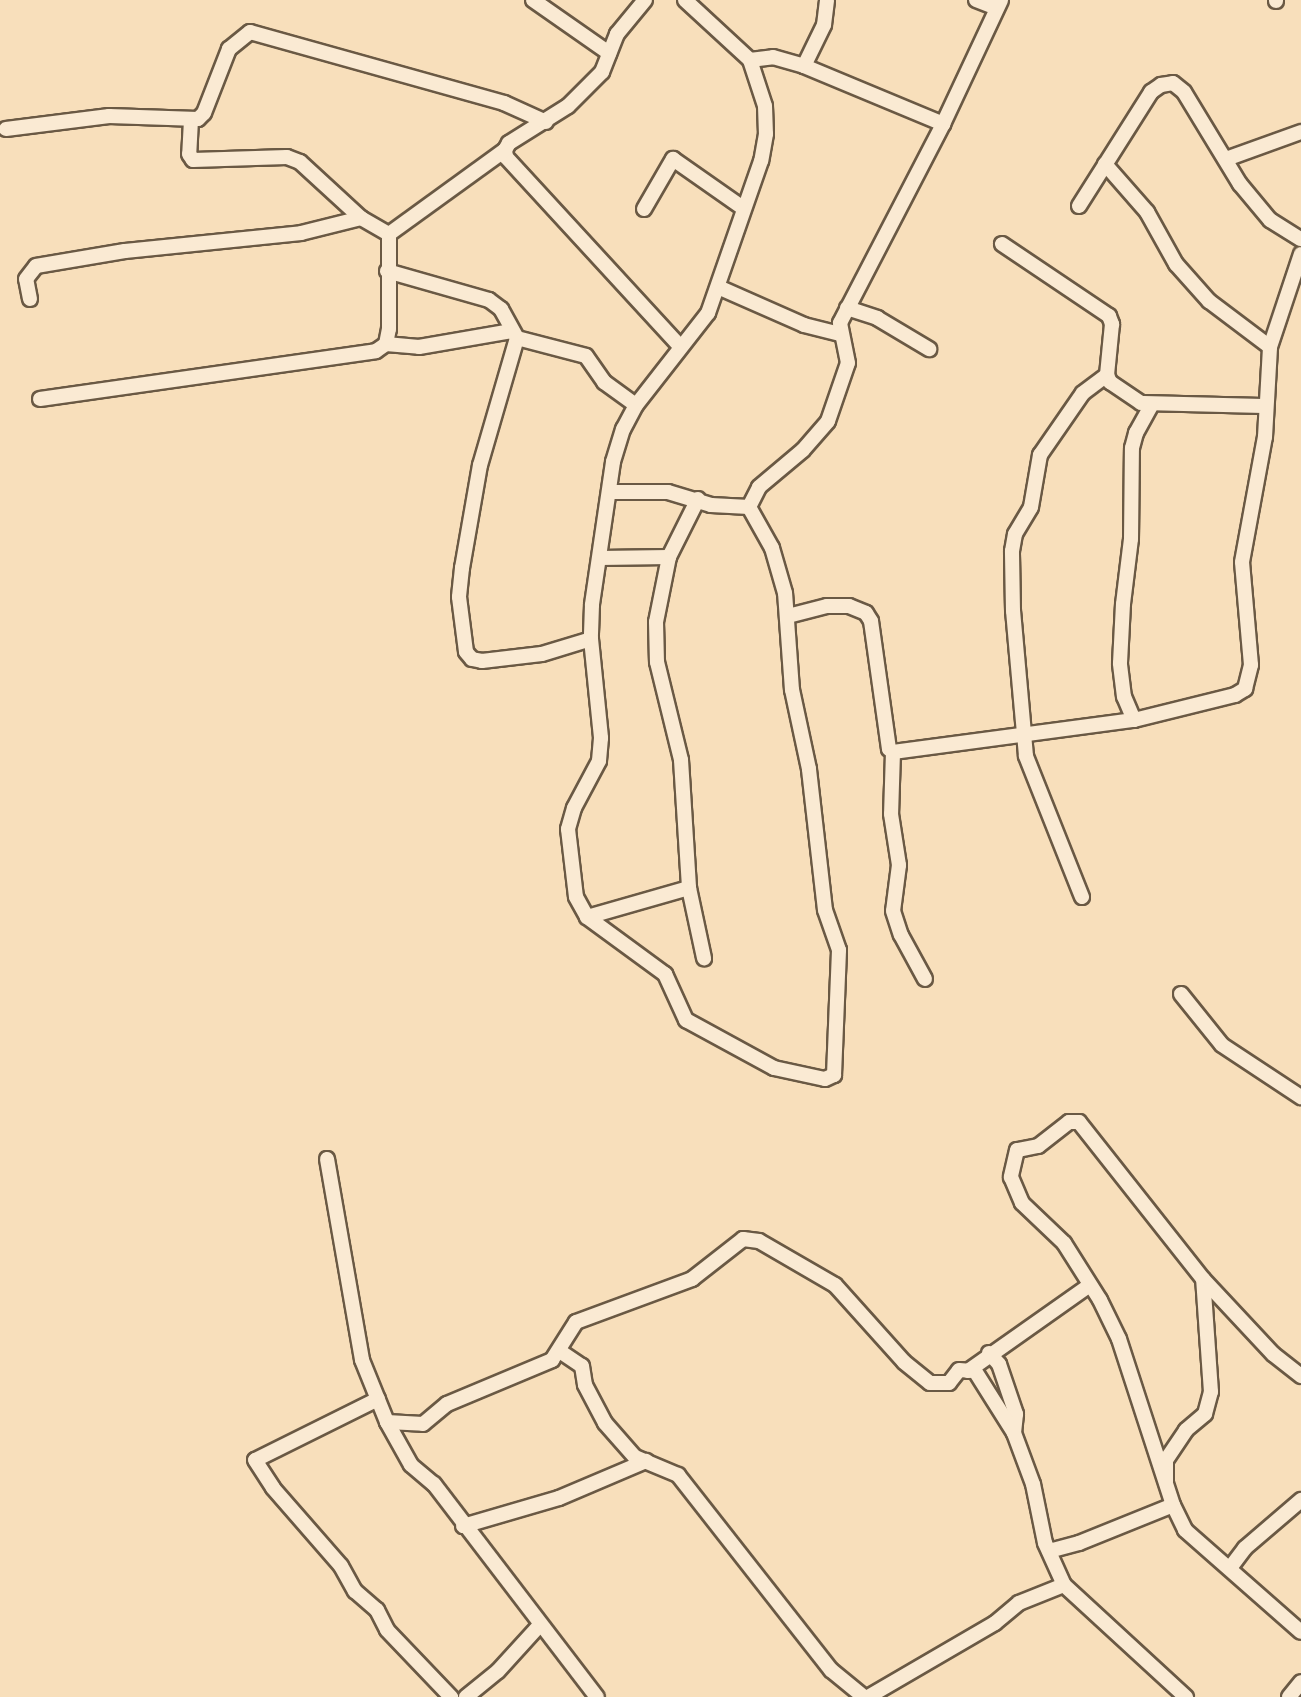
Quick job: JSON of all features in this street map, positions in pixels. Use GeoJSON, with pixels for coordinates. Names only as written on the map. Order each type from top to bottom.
{"type":"FeatureCollection","features":[{"type":"Feature","properties":{"kind":"street"},"geometry":{"type":"LineString","coordinates":[[533,0],[609,53]]}},
{"type":"Feature","properties":{"kind":"street"},"geometry":{"type":"LineString","coordinates":[[389,234],[505,150],[508,143],[546,122],[602,72],[609,53],[630,13],[645,0]]}},
{"type":"Feature","properties":{"kind":"street"},"geometry":{"type":"LineString","coordinates":[[685,0],[750,60],[765,106],[766,134],[761,161],[743,208],[718,287],[696,333],[680,346],[636,405],[623,429],[613,462],[591,639],[601,738],[598,761],[574,808],[568,830],[576,897],[587,917],[665,974],[686,1020],[774,1068],[831,1078],[838,1027],[835,995],[838,950],[825,910],[808,769],[792,690],[788,616],[772,548],[749,507]]}},
{"type":"Feature","properties":{"kind":"street"},"geometry":{"type":"LineString","coordinates":[[804,66],[824,25],[827,0]]}},
{"type":"Feature","properties":{"kind":"street"},"geometry":{"type":"LineString","coordinates":[[749,507],[759,487],[803,450],[828,421],[848,363],[840,334],[840,323],[943,124],[999,4],[976,0]]}},
{"type":"Feature","properties":{"kind":"street"},"geometry":{"type":"LineString","coordinates":[[6,129],[109,116],[191,120],[204,113],[229,49],[250,32],[504,102],[546,122]]}},
{"type":"Feature","properties":{"kind":"street"},"geometry":{"type":"LineString","coordinates":[[750,60],[773,57],[804,66],[943,124]]}},
{"type":"Feature","properties":{"kind":"street"},"geometry":{"type":"LineString","coordinates":[[1079,206],[1151,92],[1161,85],[1173,83],[1184,92],[1226,159],[1270,220],[1301,239]]}},
{"type":"Feature","properties":{"kind":"street"},"geometry":{"type":"LineString","coordinates":[[191,120],[189,154],[193,160],[287,157],[300,162],[361,218],[389,234]]}},
{"type":"Feature","properties":{"kind":"street"},"geometry":{"type":"LineString","coordinates":[[1226,159],[1301,132]]}},
{"type":"Feature","properties":{"kind":"street"},"geometry":{"type":"LineString","coordinates":[[505,150],[506,157],[680,346]]}},
{"type":"Feature","properties":{"kind":"street"},"geometry":{"type":"LineString","coordinates":[[644,209],[672,159],[743,208]]}},
{"type":"Feature","properties":{"kind":"street"},"geometry":{"type":"LineString","coordinates":[[1105,164],[1147,212],[1176,264],[1209,300],[1270,347]]}},
{"type":"Feature","properties":{"kind":"street"},"geometry":{"type":"LineString","coordinates":[[30,299],[26,279],[36,266],[125,251],[301,233],[361,218]]}},
{"type":"Feature","properties":{"kind":"street"},"geometry":{"type":"LineString","coordinates":[[386,344],[389,234]]}},
{"type":"Feature","properties":{"kind":"street"},"geometry":{"type":"LineString","coordinates":[[1002,244],[1109,316],[1112,324],[1107,375],[1110,382],[1151,406],[1266,405]]}},
{"type":"Feature","properties":{"kind":"street"},"geometry":{"type":"LineString","coordinates":[[893,753],[1023,732],[1134,720],[1235,695],[1250,682],[1242,562],[1261,465],[1270,347],[1301,254]]}},
{"type":"Feature","properties":{"kind":"street"},"geometry":{"type":"LineString","coordinates":[[387,271],[489,300],[501,309],[514,335],[480,465],[462,568],[459,597],[466,652],[472,659],[482,661],[542,654],[591,639]]}},
{"type":"Feature","properties":{"kind":"street"},"geometry":{"type":"LineString","coordinates":[[718,287],[804,325],[840,334]]}},
{"type":"Feature","properties":{"kind":"street"},"geometry":{"type":"LineString","coordinates":[[848,308],[877,318],[929,349]]}},
{"type":"Feature","properties":{"kind":"street"},"geometry":{"type":"LineString","coordinates":[[40,399],[368,353],[386,344],[418,347],[514,335],[586,356],[604,382],[636,405]]}},
{"type":"Feature","properties":{"kind":"street"},"geometry":{"type":"LineString","coordinates":[[1082,897],[1033,775],[1023,732],[1013,611],[1016,534],[1031,507],[1040,455],[1083,393],[1107,375]]}},
{"type":"Feature","properties":{"kind":"street"},"geometry":{"type":"LineString","coordinates":[[1134,720],[1124,697],[1120,663],[1123,604],[1131,539],[1132,448],[1136,433],[1151,406]]}},
{"type":"Feature","properties":{"kind":"street"},"geometry":{"type":"LineString","coordinates":[[611,492],[668,492],[698,499],[711,505],[749,507]]}},
{"type":"Feature","properties":{"kind":"street"},"geometry":{"type":"LineString","coordinates":[[698,499],[669,557],[657,622],[657,662],[681,760],[689,888],[704,958]]}},
{"type":"Feature","properties":{"kind":"street"},"geometry":{"type":"LineString","coordinates":[[600,558],[669,557]]}},
{"type":"Feature","properties":{"kind":"street"},"geometry":{"type":"LineString","coordinates":[[788,616],[827,606],[849,606],[866,613],[872,621],[889,749],[893,753],[891,814],[899,864],[893,911],[901,935],[925,979]]}},
{"type":"Feature","properties":{"kind":"street"},"geometry":{"type":"LineString","coordinates":[[587,917],[689,888]]}},
{"type":"Feature","properties":{"kind":"street"},"geometry":{"type":"LineString","coordinates":[[1181,994],[1222,1045],[1301,1097]]}},
{"type":"Feature","properties":{"kind":"street"},"geometry":{"type":"LineString","coordinates":[[1301,1376],[1273,1354],[1203,1279],[1079,1122],[1069,1122],[1038,1146],[1017,1150],[1011,1177],[1022,1203],[1064,1243],[1090,1285],[1119,1340],[1173,1505],[1185,1530],[1301,1632]]}},
{"type":"Feature","properties":{"kind":"street"},"geometry":{"type":"LineString","coordinates":[[327,1159],[362,1360],[387,1422],[411,1465],[434,1484],[539,1626],[597,1697]]}},
{"type":"Feature","properties":{"kind":"street"},"geometry":{"type":"LineString","coordinates":[[387,1422],[423,1424],[447,1404],[552,1360],[561,1352],[576,1322],[692,1279],[743,1239],[759,1241],[835,1285],[904,1362],[930,1383],[949,1383],[959,1370],[975,1371],[1014,1432],[1033,1484],[1048,1551],[1064,1585],[1186,1697]]}},
{"type":"Feature","properties":{"kind":"street"},"geometry":{"type":"LineString","coordinates":[[1166,1482],[1166,1460],[1186,1430],[1205,1414],[1211,1392],[1203,1279]]}},
{"type":"Feature","properties":{"kind":"street"},"geometry":{"type":"LineString","coordinates":[[968,1371],[989,1353],[1090,1285]]}},
{"type":"Feature","properties":{"kind":"street"},"geometry":{"type":"LineString","coordinates":[[561,1352],[582,1366],[585,1385],[605,1424],[635,1457],[678,1475],[831,1670],[864,1697]]}},
{"type":"Feature","properties":{"kind":"street"},"geometry":{"type":"LineString","coordinates":[[989,1353],[999,1364],[1016,1414],[1014,1432]]}},
{"type":"Feature","properties":{"kind":"street"},"geometry":{"type":"LineString","coordinates":[[378,1399],[255,1460],[273,1488],[341,1566],[355,1591],[378,1610],[387,1630],[451,1697]]}},
{"type":"Feature","properties":{"kind":"street"},"geometry":{"type":"LineString","coordinates":[[463,1526],[559,1498],[646,1461]]}},
{"type":"Feature","properties":{"kind":"street"},"geometry":{"type":"LineString","coordinates":[[1230,1568],[1245,1548],[1301,1500]]}},
{"type":"Feature","properties":{"kind":"street"},"geometry":{"type":"LineString","coordinates":[[1048,1551],[1079,1543],[1173,1505]]}},
{"type":"Feature","properties":{"kind":"street"},"geometry":{"type":"LineString","coordinates":[[868,1697],[995,1623],[1019,1603],[1064,1585]]}},
{"type":"Feature","properties":{"kind":"street"},"geometry":{"type":"LineString","coordinates":[[466,1697],[498,1671],[539,1626]]}},
{"type":"Feature","properties":{"kind":"street"},"geometry":{"type":"LineString","coordinates":[[1289,1697],[1301,1682]]}}]}
